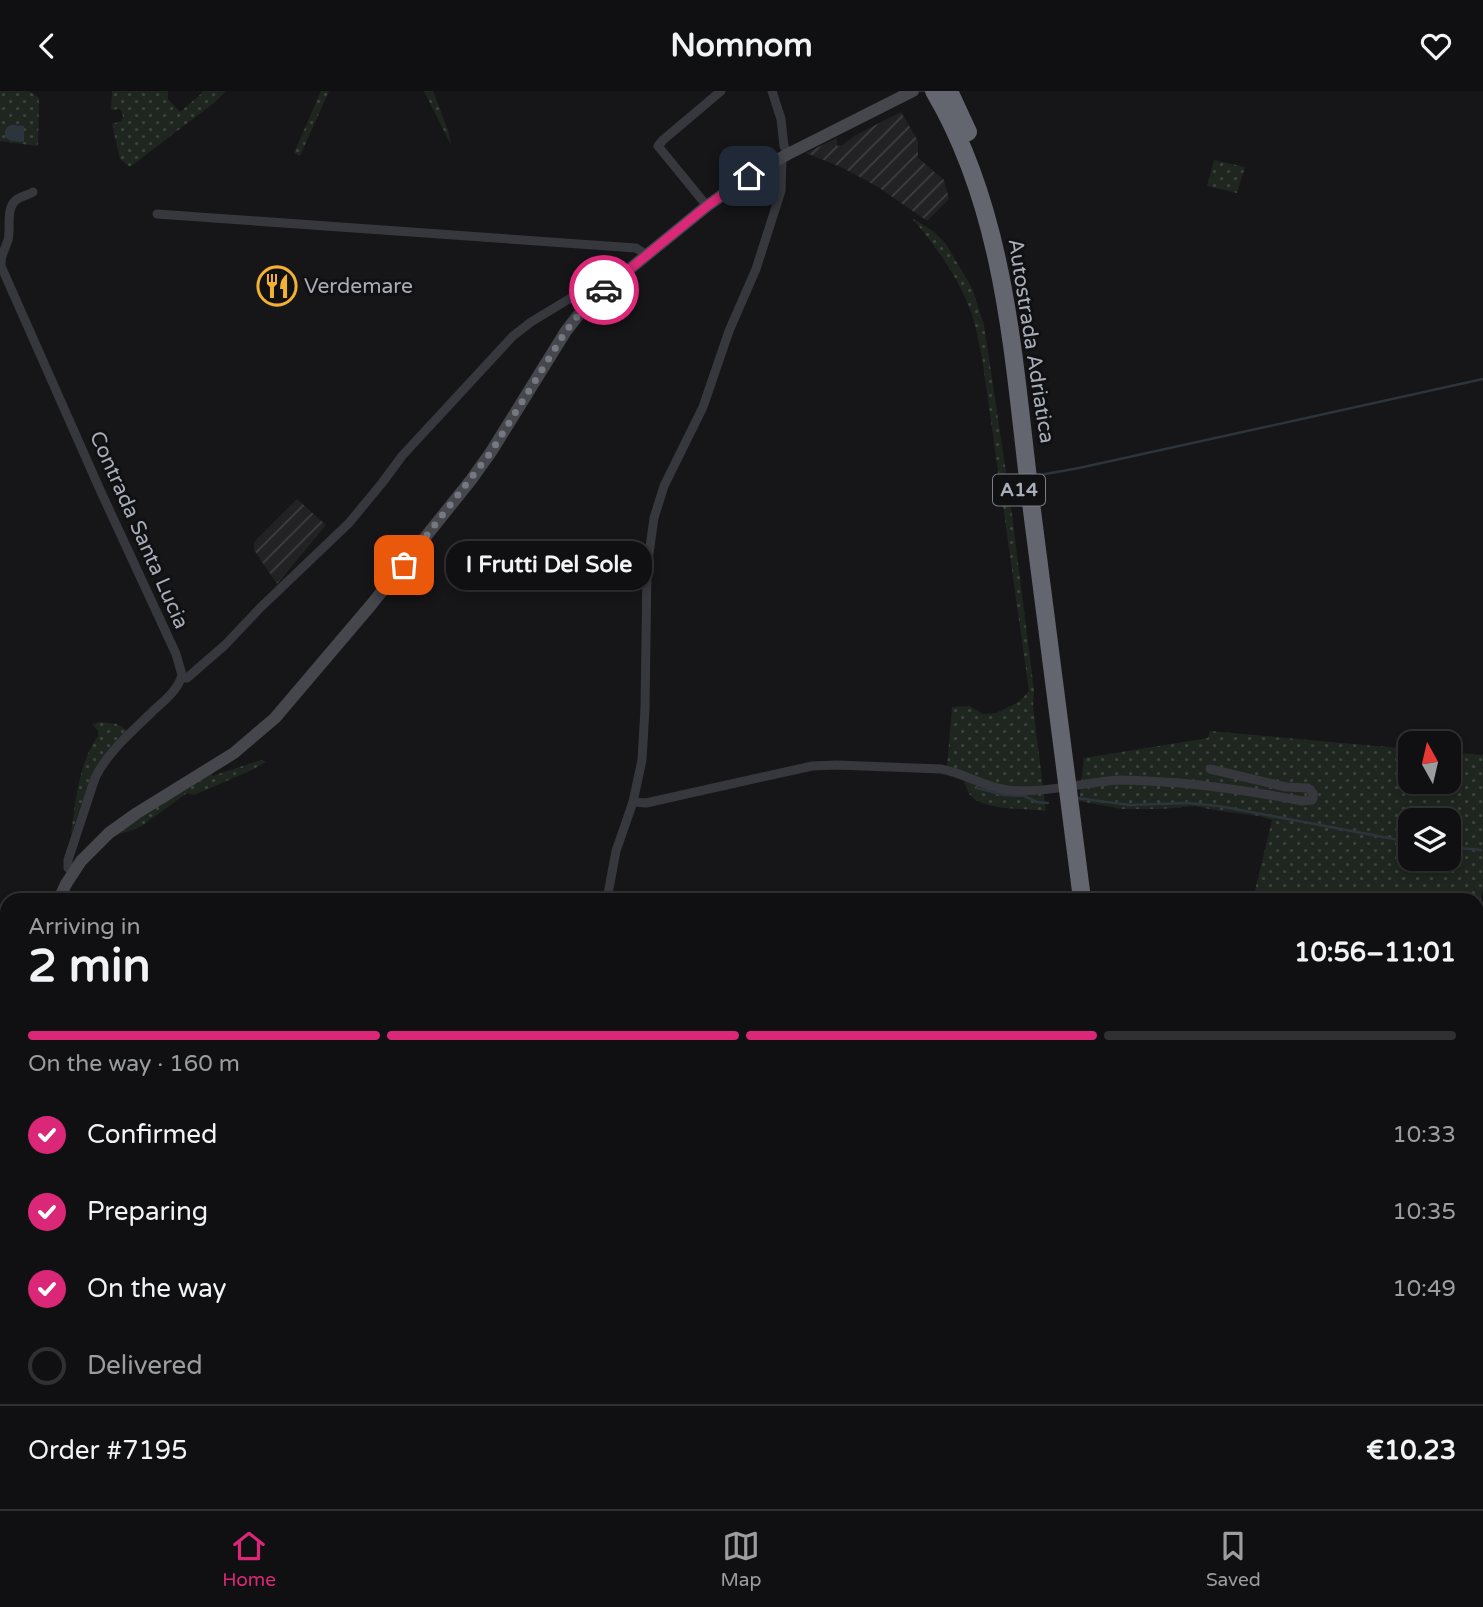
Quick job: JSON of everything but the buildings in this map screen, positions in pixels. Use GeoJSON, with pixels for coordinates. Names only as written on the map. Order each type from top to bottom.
{"type":"FeatureCollection","features":[{"type":"Feature","properties":{"kind":"highway","name":"Autostrada Adriatica"},"geometry":{"type":"LineString","coordinates":[[934,91],[961,144],[983,204],[1003,287],[1081,893]]}},
{"type":"Feature","properties":{"kind":"highway"},"geometry":{"type":"LineString","coordinates":[[949,91],[982,168],[1005,252],[1022,384],[1017,394]]}},
{"type":"Feature","properties":{"kind":"highway","name":"Autostrada Adriatica"},"geometry":{"type":"LineString","coordinates":[[922,92],[942,128],[962,174],[979,228],[992,284],[1071,893]]}},
{"type":"Feature","properties":{"kind":"street"},"geometry":{"type":"LineString","coordinates":[[707,206],[658,146],[721,91]]}},
{"type":"Feature","properties":{"kind":"street"},"geometry":{"type":"LineString","coordinates":[[608,893],[615,851],[633,802],[642,760],[648,568],[654,518],[664,486],[704,407],[729,331],[756,269],[781,191],[785,156],[781,120],[772,91]]}},
{"type":"Feature","properties":{"kind":"street"},"geometry":{"type":"LineString","coordinates":[[62,893],[88,853],[108,833],[234,753],[275,718],[371,605],[471,480],[573,320],[599,294],[707,206],[749,176],[913,91]]}},
{"type":"Feature","properties":{"kind":"street","name":"Contrada Santa Lucia"},"geometry":{"type":"LineString","coordinates":[[33,193],[18,198],[9,210],[9,235],[2,252],[1,266],[176,654],[182,678]]}},
{"type":"Feature","properties":{"kind":"street"},"geometry":{"type":"LineString","coordinates":[[157,213],[636,248],[648,255]]}},
{"type":"Feature","properties":{"kind":"street"},"geometry":{"type":"LineString","coordinates":[[74,872],[68,868],[68,860],[95,778],[116,748],[175,690],[182,678],[187,678],[225,645],[349,523],[402,456],[513,336],[602,278],[607,272],[612,273],[617,280]]}},
{"type":"Feature","properties":{"kind":"street"},"geometry":{"type":"LineString","coordinates":[[633,802],[646,803],[803,768],[837,765],[941,769],[1008,790],[1141,780],[1212,786],[1303,801],[1313,798],[1313,793],[1308,789],[1286,787],[1210,768]]}},
{"type":"Feature","properties":{"kind":"shaded area"},"geometry":{"type":"Polygon","coordinates":[[[0,91],[29,91],[39,98],[38,146],[0,141],[0,91]]]}},
{"type":"Feature","properties":{"kind":"shaded area"},"geometry":{"type":"Polygon","coordinates":[[[112,91],[168,91],[168,99],[180,112],[202,91],[226,91],[130,167],[120,159],[112,124],[121,121],[123,117],[119,109],[111,110],[112,91]]]}},
{"type":"Feature","properties":{"kind":"shaded area"},"geometry":{"type":"Polygon","coordinates":[[[321,91],[329,91],[300,156],[294,153],[321,91]]]}},
{"type":"Feature","properties":{"kind":"shaded area"},"geometry":{"type":"Polygon","coordinates":[[[424,91],[433,91],[451,145],[424,91]]]}},
{"type":"Feature","properties":{"kind":"shaded area"},"geometry":{"type":"Polygon","coordinates":[[[901,112],[918,141],[918,158],[944,180],[949,199],[927,221],[878,187],[841,167],[806,153],[837,138],[837,146],[842,145],[901,112]]]}},
{"type":"Feature","properties":{"kind":"shaded area"},"geometry":{"type":"Polygon","coordinates":[[[1214,160],[1245,167],[1237,193],[1207,186],[1214,160]]]}},
{"type":"Feature","properties":{"kind":"shaded area"},"geometry":{"type":"Polygon","coordinates":[[[912,218],[933,231],[946,244],[972,288],[984,325],[1010,499],[1046,811],[996,807],[977,801],[970,795],[961,777],[947,768],[952,707],[969,706],[983,714],[996,713],[1019,702],[1029,691],[982,357],[975,327],[965,296],[952,273],[912,218]]]}},
{"type":"Feature","properties":{"kind":"shaded area"},"geometry":{"type":"Polygon","coordinates":[[[297,499],[326,525],[277,584],[254,550],[254,542],[297,499]]]}},
{"type":"Feature","properties":{"kind":"shaded area"},"geometry":{"type":"Polygon","coordinates":[[[92,724],[117,724],[128,731],[82,802],[71,835],[82,770],[98,736],[98,731],[92,724]]]}},
{"type":"Feature","properties":{"kind":"shaded area"},"geometry":{"type":"Polygon","coordinates":[[[1210,731],[1398,748],[1398,795],[1461,795],[1461,753],[1483,755],[1482,893],[1254,893],[1272,820],[1194,806],[1122,809],[1079,801],[1084,758],[1208,738],[1210,731]]]}},
{"type":"Feature","properties":{"kind":"shaded area"},"geometry":{"type":"Polygon","coordinates":[[[261,760],[266,762],[194,795],[187,793],[143,825],[116,835],[213,772],[212,776],[261,760]]]}},
{"type":"Feature","properties":{"kind":"water"},"geometry":{"type":"Polygon","coordinates":[[[12,125],[24,126],[24,142],[11,141],[5,137],[5,131],[12,125]]]}},
{"type":"Feature","properties":{"kind":"waterway"},"geometry":{"type":"LineString","coordinates":[[1040,475],[1483,379]]}},
{"type":"Feature","properties":{"kind":"waterway"},"geometry":{"type":"LineString","coordinates":[[977,788],[1048,803]]}},
{"type":"Feature","properties":{"kind":"waterway"},"geometry":{"type":"LineString","coordinates":[[1077,798],[1130,805],[1187,803],[1219,806],[1398,840]]}},
{"type":"Feature","properties":{"kind":"waterway"},"geometry":{"type":"LineString","coordinates":[[1461,848],[1481,850]]}},
{"type":"Feature","properties":{"kind":"way so far"},"geometry":{"type":"LineString","coordinates":[[404,565],[491,452],[573,320],[604,290]]}},
{"type":"Feature","properties":{"kind":"place","name":"Verdemare"},"geometry":{"type":"Point","coordinates":[277,286]}},
{"type":"Feature","properties":{"kind":"place","name":"I Frutti Del Sole"},"geometry":{"type":"Point","coordinates":[404,565]}},
{"type":"Feature","properties":{"kind":"route"},"geometry":{"type":"LineString","coordinates":[[604,290],[726,191],[749,176]]}}]}
